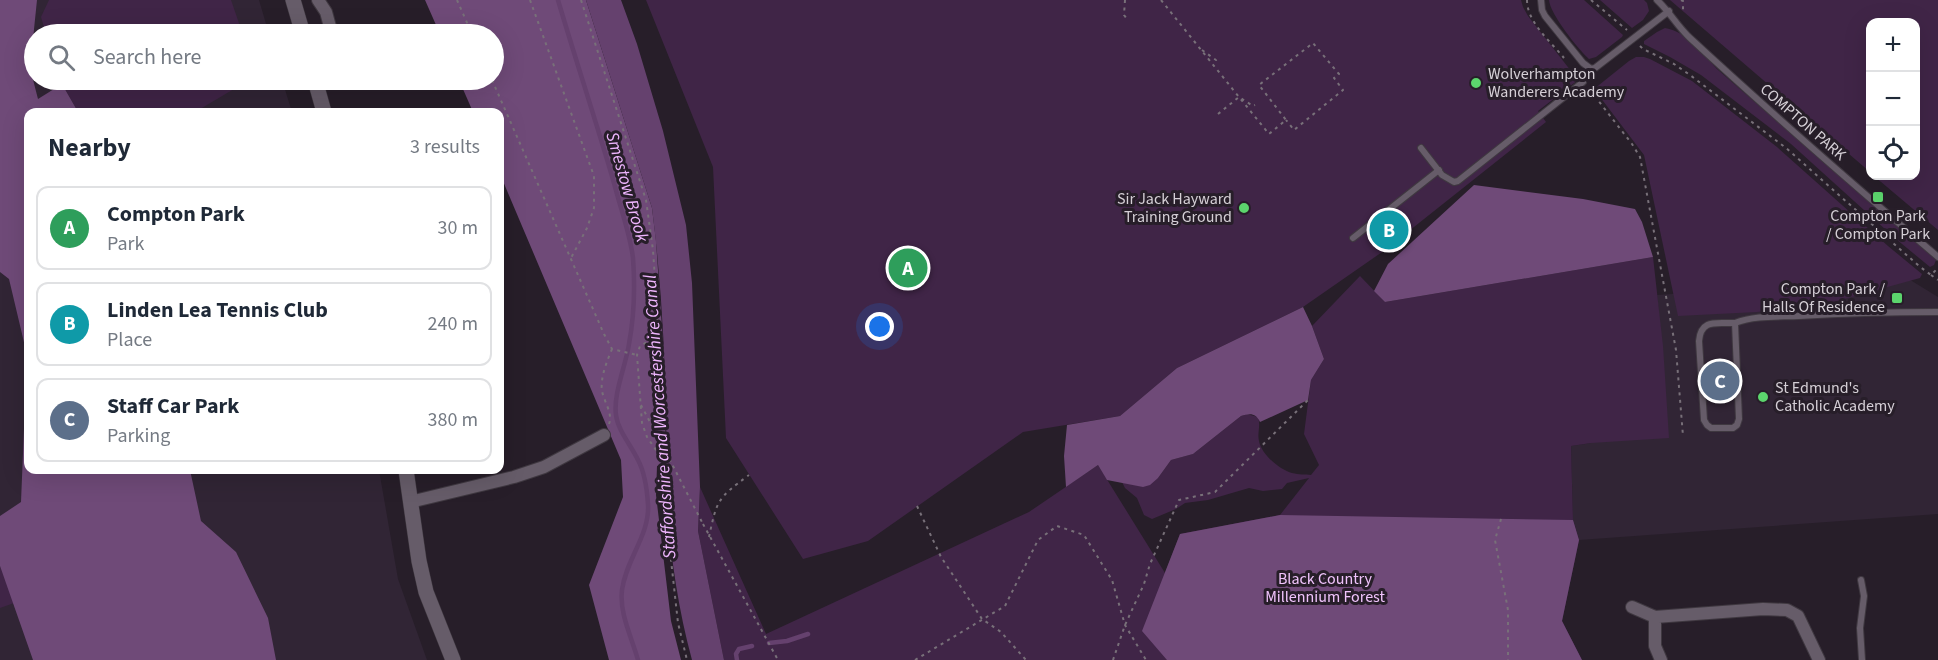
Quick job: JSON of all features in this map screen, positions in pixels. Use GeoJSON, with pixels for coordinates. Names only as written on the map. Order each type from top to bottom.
{"type":"FeatureCollection","features":[{"type":"Feature","properties":{"kind":"main road"},"geometry":{"type":"LineString","coordinates":[[293,0],[300,24]]}},
{"type":"Feature","properties":{"kind":"main road"},"geometry":{"type":"LineString","coordinates":[[318,90],[323,108]]}},
{"type":"Feature","properties":{"kind":"main road"},"geometry":{"type":"LineString","coordinates":[[406,474],[418,561],[426,592],[453,660]]}},
{"type":"Feature","properties":{"kind":"street"},"geometry":{"type":"LineString","coordinates":[[318,0],[326,12],[329,24]]}},
{"type":"Feature","properties":{"kind":"street"},"geometry":{"type":"LineString","coordinates":[[410,502],[514,477],[544,467],[604,435]]}},
{"type":"Feature","properties":{"kind":"street"},"geometry":{"type":"LineString","coordinates":[[1632,607],[1655,617],[1763,609],[1787,610],[1798,616],[1819,660]]}},
{"type":"Feature","properties":{"kind":"street"},"geometry":{"type":"LineString","coordinates":[[1655,617],[1655,646],[1661,660]]}},
{"type":"Feature","properties":{"kind":"lane"},"geometry":{"type":"LineString","coordinates":[[1541,0],[1545,16],[1583,63],[1591,69],[1669,11]]}},
{"type":"Feature","properties":{"kind":"lane","name":"COMPTON PARK"},"geometry":{"type":"LineString","coordinates":[[1657,0],[1669,11],[1682,31],[1775,117],[1938,257]]}},
{"type":"Feature","properties":{"kind":"lane"},"geometry":{"type":"LineString","coordinates":[[1421,148],[1449,180],[1458,181],[1583,82]]}},
{"type":"Feature","properties":{"kind":"lane"},"geometry":{"type":"LineString","coordinates":[[1353,238],[1438,170]]}},
{"type":"Feature","properties":{"kind":"lane"},"geometry":{"type":"LineString","coordinates":[[1735,323],[1739,419],[1733,428],[1711,428],[1704,420],[1700,332],[1707,324],[1735,323],[1760,318],[1869,312],[1938,312]]}},
{"type":"Feature","properties":{"kind":"lane"},"geometry":{"type":"LineString","coordinates":[[1861,580],[1864,596],[1860,628],[1862,660]]}},
{"type":"Feature","properties":{"kind":"path"},"geometry":{"type":"LineString","coordinates":[[457,0],[468,24]]}},
{"type":"Feature","properties":{"kind":"path"},"geometry":{"type":"LineString","coordinates":[[530,0],[594,177],[594,208],[587,228],[570,258]]}},
{"type":"Feature","properties":{"kind":"path"},"geometry":{"type":"LineString","coordinates":[[581,0],[646,200],[653,250],[658,324],[664,497],[671,575],[678,623],[687,660]]}},
{"type":"Feature","properties":{"kind":"path"},"geometry":{"type":"LineString","coordinates":[[1125,0],[1124,15],[1127,19]]}},
{"type":"Feature","properties":{"kind":"path"},"geometry":{"type":"LineString","coordinates":[[1161,0],[1269,134],[1286,120]]}},
{"type":"Feature","properties":{"kind":"path"},"geometry":{"type":"LineString","coordinates":[[1591,0],[1626,30]]}},
{"type":"Feature","properties":{"kind":"path"},"geometry":{"type":"LineString","coordinates":[[1313,43],[1339,74],[1334,78],[1344,90],[1294,129],[1286,120],[1259,85],[1313,43]]}},
{"type":"Feature","properties":{"kind":"path"},"geometry":{"type":"LineString","coordinates":[[1200,48],[1216,60],[1218,58]]}},
{"type":"Feature","properties":{"kind":"path"},"geometry":{"type":"LineString","coordinates":[[1643,49],[1674,64],[1786,147],[1938,280]]}},
{"type":"Feature","properties":{"kind":"path"},"geometry":{"type":"LineString","coordinates":[[1583,82],[1640,157],[1676,350],[1683,436]]}},
{"type":"Feature","properties":{"kind":"path"},"geometry":{"type":"LineString","coordinates":[[496,90],[612,349],[606,366],[602,390],[611,418],[604,435]]}},
{"type":"Feature","properties":{"kind":"path"},"geometry":{"type":"LineString","coordinates":[[1239,97],[1255,105]]}},
{"type":"Feature","properties":{"kind":"path"},"geometry":{"type":"LineString","coordinates":[[1218,114],[1239,97]]}},
{"type":"Feature","properties":{"kind":"path"},"geometry":{"type":"LineString","coordinates":[[1931,275],[1938,268]]}},
{"type":"Feature","properties":{"kind":"path"},"geometry":{"type":"LineString","coordinates":[[658,324],[649,341],[640,346],[637,355],[642,423],[647,437],[663,460]]}},
{"type":"Feature","properties":{"kind":"path"},"geometry":{"type":"LineString","coordinates":[[612,349],[637,355]]}},
{"type":"Feature","properties":{"kind":"path"},"geometry":{"type":"LineString","coordinates":[[1113,660],[1150,564],[1179,500],[1215,492],[1308,400]]}},
{"type":"Feature","properties":{"kind":"path"},"geometry":{"type":"LineString","coordinates":[[639,403],[709,537],[778,660]]}},
{"type":"Feature","properties":{"kind":"path"},"geometry":{"type":"LineString","coordinates":[[709,537],[716,506],[725,493],[749,475]]}},
{"type":"Feature","properties":{"kind":"path"},"geometry":{"type":"LineString","coordinates":[[917,506],[941,557],[982,619],[1001,632],[1026,660]]}},
{"type":"Feature","properties":{"kind":"path"},"geometry":{"type":"LineString","coordinates":[[1501,519],[1495,540],[1508,610],[1508,660]]}},
{"type":"Feature","properties":{"kind":"path"},"geometry":{"type":"LineString","coordinates":[[915,660],[1005,606],[1038,540],[1058,526],[1084,535],[1113,580],[1125,626],[1146,660]]}},
{"type":"Feature","properties":{"kind":"shaded area"},"geometry":{"type":"Polygon","coordinates":[[[0,0],[259,0],[266,24],[24,24],[24,90],[285,90],[291,108],[24,108],[24,474],[380,474],[398,579],[427,660],[0,660],[0,0]]]}},
{"type":"Feature","properties":{"kind":"shaded area"},"geometry":{"type":"Polygon","coordinates":[[[586,0],[621,0],[637,44],[663,131],[686,225],[692,283],[700,487],[698,531],[724,660],[692,660],[681,612],[668,516],[664,341],[652,208],[586,0]]]}},
{"type":"Feature","properties":{"kind":"shaded area","name":"St Edmund's Catholic Academy"},"geometry":{"type":"Polygon","coordinates":[[[1907,278],[1938,297],[1938,514],[1579,540],[1573,520],[1571,446],[1591,443],[1662,346],[1657,295],[1907,278]]]}},
{"type":"Feature","properties":{"kind":"green space"},"geometry":{"type":"Polygon","coordinates":[[[0,0],[37,0],[35,24],[24,24],[24,90],[36,90],[38,99],[52,90],[65,90],[76,108],[24,108],[24,342],[9,279],[0,272],[0,0]]]}},
{"type":"Feature","properties":{"kind":"green space"},"geometry":{"type":"Polygon","coordinates":[[[49,0],[231,0],[239,24],[43,24],[41,17],[49,0]]]}},
{"type":"Feature","properties":{"kind":"green space"},"geometry":{"type":"Polygon","coordinates":[[[425,0],[586,0],[652,208],[664,358],[666,467],[657,466],[656,495],[671,621],[681,660],[609,660],[589,585],[623,497],[621,460],[504,183],[504,108],[471,108],[463,90],[504,90],[504,24],[436,24],[425,0]]]}},
{"type":"Feature","properties":{"kind":"green space"},"geometry":{"type":"Polygon","coordinates":[[[646,0],[1521,0],[1528,16],[1578,80],[1538,111],[1546,122],[1385,250],[1303,307],[1177,368],[1120,416],[1023,432],[868,541],[803,559],[726,438],[713,167],[646,0]]]}},
{"type":"Feature","properties":{"kind":"green space"},"geometry":{"type":"Polygon","coordinates":[[[1549,0],[1584,0],[1623,35],[1596,57],[1589,59],[1559,22],[1549,0]]]}},
{"type":"Feature","properties":{"kind":"green space"},"geometry":{"type":"Polygon","coordinates":[[[1600,0],[1644,0],[1649,11],[1643,20],[1632,28],[1600,0]]]}},
{"type":"Feature","properties":{"kind":"green space"},"geometry":{"type":"Polygon","coordinates":[[[1670,0],[1938,0],[1938,230],[1879,180],[1920,180],[1920,18],[1866,18],[1866,169],[1670,0]]]}},
{"type":"Feature","properties":{"kind":"green space"},"geometry":{"type":"Polygon","coordinates":[[[1665,28],[1681,34],[1694,44],[1717,69],[1936,260],[1934,265],[1930,267],[1791,144],[1701,75],[1644,44],[1644,41],[1665,28]]]}},
{"type":"Feature","properties":{"kind":"green space"},"geometry":{"type":"Polygon","coordinates":[[[1636,57],[1650,59],[1692,81],[1777,147],[1922,274],[1920,278],[1837,301],[1757,312],[1678,316],[1644,155],[1594,89],[1636,57]]]}},
{"type":"Feature","properties":{"kind":"green space"},"geometry":{"type":"Polygon","coordinates":[[[66,90],[232,90],[202,108],[76,108],[66,90]]]}},
{"type":"Feature","properties":{"kind":"green space"},"geometry":{"type":"Polygon","coordinates":[[[1474,185],[1583,199],[1635,209],[1642,222],[1653,257],[1385,302],[1374,291],[1388,264],[1474,185]]]}},
{"type":"Feature","properties":{"kind":"green space"},"geometry":{"type":"Polygon","coordinates":[[[1653,257],[1663,346],[1669,438],[1571,446],[1573,520],[1579,540],[1562,621],[1582,660],[724,660],[698,531],[700,487],[766,634],[1029,512],[1098,465],[1165,573],[1180,534],[1280,515],[1309,478],[1287,483],[1282,489],[1263,491],[1249,488],[1208,500],[1185,503],[1152,519],[1144,515],[1137,498],[1125,488],[1122,482],[1158,478],[1171,460],[1193,454],[1241,416],[1247,414],[1258,417],[1260,446],[1272,461],[1287,471],[1311,475],[1319,465],[1304,434],[1311,380],[1324,359],[1312,326],[1360,276],[1385,302],[1653,257]]]}},
{"type":"Feature","properties":{"kind":"green space"},"geometry":{"type":"Polygon","coordinates":[[[1303,307],[1324,359],[1311,380],[1308,400],[1260,422],[1252,414],[1241,416],[1193,454],[1171,460],[1150,485],[1143,487],[1107,480],[1098,465],[1066,487],[1064,456],[1067,425],[1120,416],[1177,368],[1303,307]]]}},
{"type":"Feature","properties":{"kind":"green space"},"geometry":{"type":"Polygon","coordinates":[[[24,428],[24,474],[191,474],[201,521],[236,552],[268,618],[276,660],[33,660],[0,566],[0,516],[21,502],[24,428]]]}},
{"type":"Feature","properties":{"kind":"green space","name":"Black Country Millennium Forest"},"geometry":{"type":"Polygon","coordinates":[[[1280,515],[1573,520],[1579,540],[1562,621],[1582,660],[1167,660],[1142,631],[1180,534],[1280,515]]]}},
{"type":"Feature","properties":{"kind":"green space"},"geometry":{"type":"Polygon","coordinates":[[[0,566],[14,603],[0,608],[0,566]]]}},
{"type":"Feature","properties":{"kind":"waterway","name":"Smestow Brook"},"geometry":{"type":"LineString","coordinates":[[558,0],[632,249],[634,290],[632,323],[618,389],[616,415],[619,427],[642,470],[648,498],[648,515],[642,537],[628,568],[622,590],[622,608],[638,660]]}},
{"type":"Feature","properties":{"kind":"waterway"},"geometry":{"type":"LineString","coordinates":[[769,643],[787,641],[808,634]]}},
{"type":"Feature","properties":{"kind":"waterway"},"geometry":{"type":"LineString","coordinates":[[737,660],[736,654],[739,649],[752,646]]}},
{"type":"Feature","properties":{"kind":"place","name":"Wolverhampton Wanderers Academy"},"geometry":{"type":"Point","coordinates":[1476,83]}},
{"type":"Feature","properties":{"kind":"place","name":"Compton Park / Compton Park"},"geometry":{"type":"Point","coordinates":[1878,197]}},
{"type":"Feature","properties":{"kind":"place","name":"Sir Jack Hayward Training Ground"},"geometry":{"type":"Point","coordinates":[1244,208]}},
{"type":"Feature","properties":{"kind":"place","name":"Linden Lea Tennis Club"},"geometry":{"type":"Point","coordinates":[1389,230]}},
{"type":"Feature","properties":{"kind":"place","name":"Compton Park"},"geometry":{"type":"Point","coordinates":[908,268]}},
{"type":"Feature","properties":{"kind":"place","name":"Compton Park / Halls Of Residence"},"geometry":{"type":"Point","coordinates":[1897,298]}},
{"type":"Feature","properties":{"kind":"place","name":"Staff Car Park"},"geometry":{"type":"Point","coordinates":[1720,381]}},
{"type":"Feature","properties":{"kind":"place","name":"St Edmund's Catholic Academy"},"geometry":{"type":"Point","coordinates":[1763,397]}},
{"type":"Feature","properties":{"kind":"water label","name":"Staffordshire and Worcestershire Canal"},"geometry":{"type":"Point","coordinates":[660,417]}}]}
